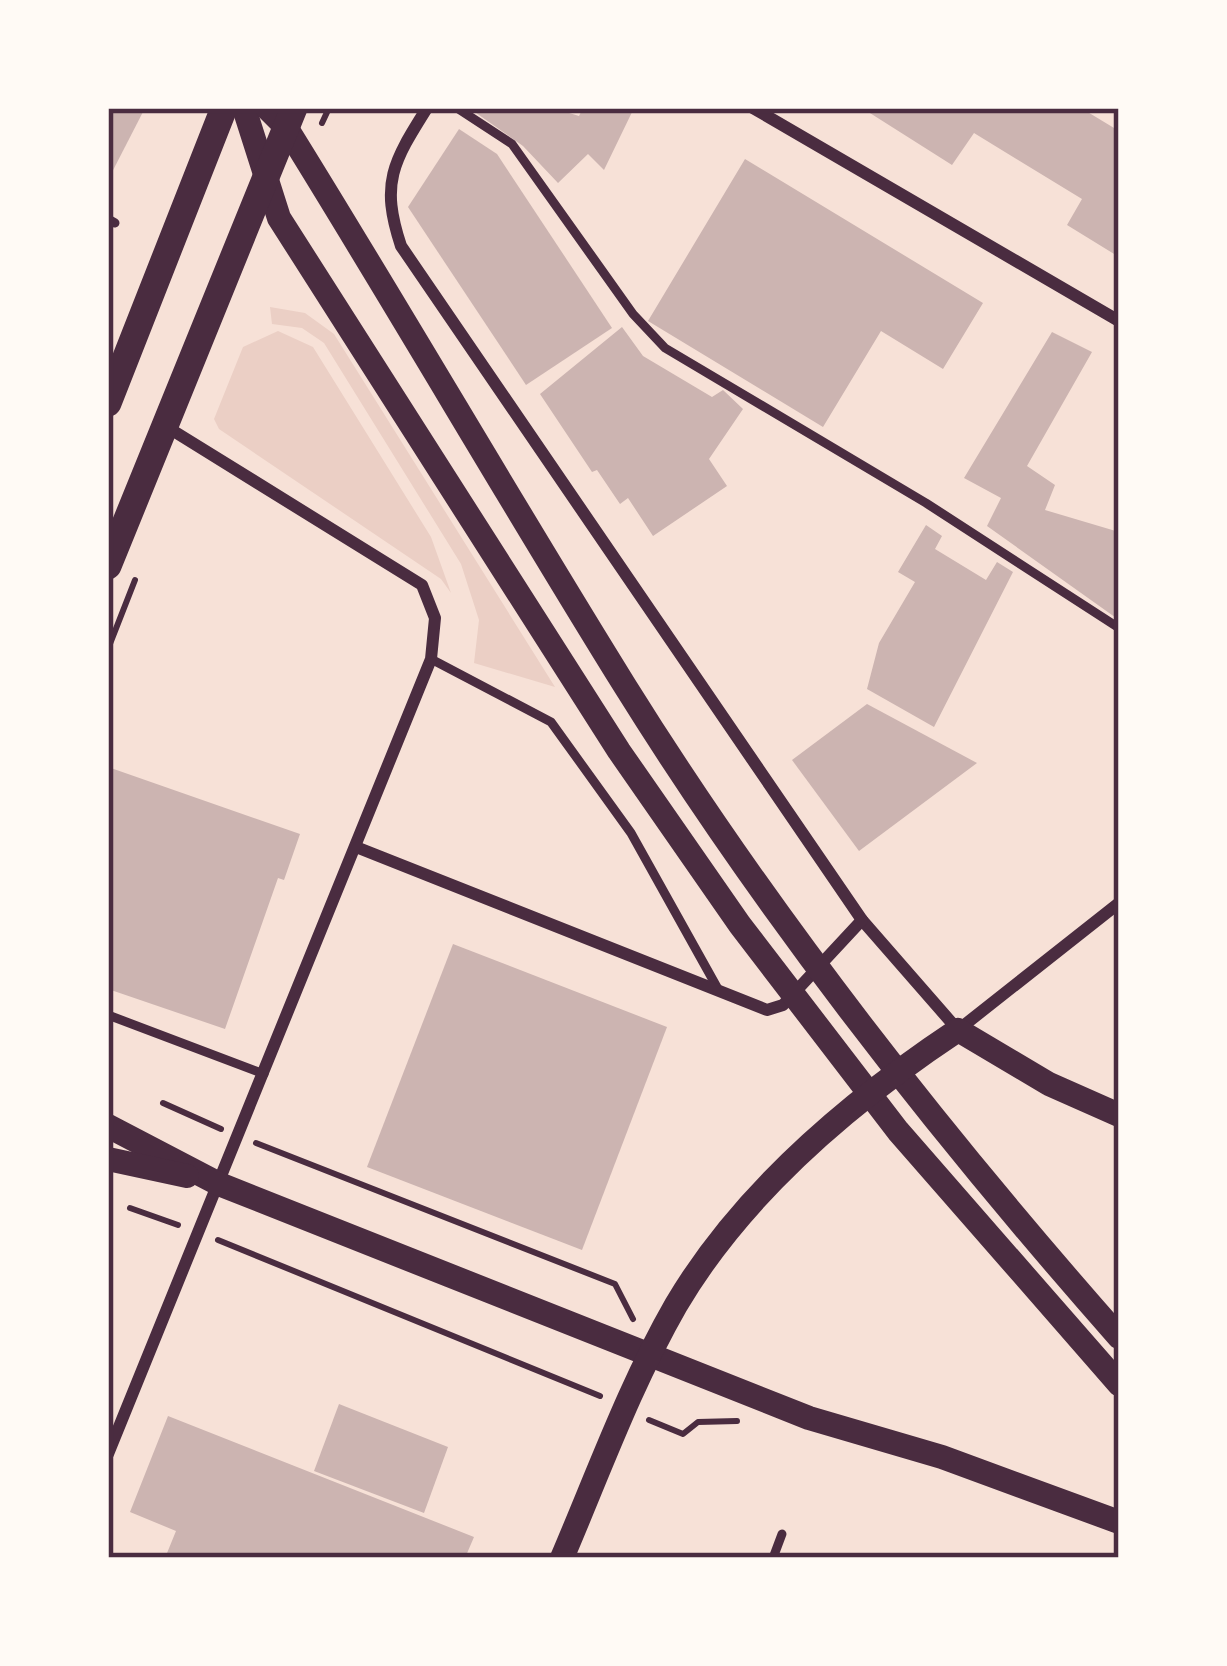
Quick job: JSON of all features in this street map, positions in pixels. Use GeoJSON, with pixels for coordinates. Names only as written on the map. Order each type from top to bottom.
{"type":"FeatureCollection","features":[{"type":"Feature","properties":{"kind":"main road"},"geometry":{"type":"LineString","coordinates":[[108,403],[224,108]]}},
{"type":"Feature","properties":{"kind":"main road"},"geometry":{"type":"LineString","coordinates":[[244,108],[279,218],[619,752],[898,1131],[1119,1384]]}},
{"type":"Feature","properties":{"kind":"main road"},"geometry":{"type":"LineString","coordinates":[[108,566],[263,175],[282,114]]}},
{"type":"Feature","properties":{"kind":"main road"},"geometry":{"type":"LineString","coordinates":[[282,114],[626,688],[736,853],[876,1043],[1119,1337]]}},
{"type":"Feature","properties":{"kind":"main road"},"geometry":{"type":"LineString","coordinates":[[562,1558],[650,1354],[677,1303],[732,1228],[851,1107],[958,1030],[1049,1084],[1119,1115]]}},
{"type":"Feature","properties":{"kind":"main road"},"geometry":{"type":"LineString","coordinates":[[108,1126],[219,1184],[809,1418],[1043,1491],[1119,1522]]}},
{"type":"Feature","properties":{"kind":"main road"},"geometry":{"type":"LineString","coordinates":[[108,1159],[219,1184]]}},
{"type":"Feature","properties":{"kind":"street"},"geometry":{"type":"LineString","coordinates":[[427,108],[395,158],[388,204],[401,246],[862,920],[958,1030],[1119,903]]}},
{"type":"Feature","properties":{"kind":"street"},"geometry":{"type":"LineString","coordinates":[[753,108],[1119,321]]}},
{"type":"Feature","properties":{"kind":"street"},"geometry":{"type":"LineString","coordinates":[[108,1454],[431,659],[435,618],[422,585],[166,426]]}},
{"type":"Feature","properties":{"kind":"street"},"geometry":{"type":"LineString","coordinates":[[356,847],[767,1010],[783,1004],[862,920]]}},
{"type":"Feature","properties":{"kind":"lane"},"geometry":{"type":"LineString","coordinates":[[457,108],[512,144],[633,314],[664,348],[926,503],[1119,628]]}},
{"type":"Feature","properties":{"kind":"lane"},"geometry":{"type":"LineString","coordinates":[[431,659],[551,722],[631,833],[719,991]]}},
{"type":"Feature","properties":{"kind":"lane"},"geometry":{"type":"LineString","coordinates":[[108,1016],[264,1074]]}},
{"type":"Feature","properties":{"kind":"lane"},"geometry":{"type":"LineString","coordinates":[[773,1558],[782,1534]]}},
{"type":"Feature","properties":{"kind":"path"},"geometry":{"type":"LineString","coordinates":[[164,1103],[615,1284],[650,1354]]}},
{"type":"Feature","properties":{"kind":"path"},"geometry":{"type":"LineString","coordinates":[[130,1208],[579,1384],[626,1411],[683,1434],[698,1422],[741,1422]]}},
{"type":"Feature","properties":{"kind":"shaded area"},"geometry":{"type":"Polygon","coordinates":[[[270,307],[305,313],[334,334],[555,687],[474,663],[479,620],[461,564],[324,343],[302,328],[272,324],[270,307]]]}},
{"type":"Feature","properties":{"kind":"shaded area"},"geometry":{"type":"Polygon","coordinates":[[[278,331],[313,347],[431,537],[451,593],[441,579],[219,429],[214,419],[243,347],[278,331]]]}},
{"type":"Feature","properties":{"kind":"building"},"geometry":{"type":"Polygon","coordinates":[[[108,108],[145,108],[108,180],[108,108]]]}},
{"type":"Feature","properties":{"kind":"building"},"geometry":{"type":"Polygon","coordinates":[[[469,108],[553,108],[579,116],[583,108],[634,108],[604,170],[588,154],[558,183],[523,146],[469,108]]]}},
{"type":"Feature","properties":{"kind":"building"},"geometry":{"type":"Polygon","coordinates":[[[862,108],[1081,108],[1119,131],[1119,257],[1067,225],[1082,199],[974,133],[952,165],[862,108]]]}},
{"type":"Feature","properties":{"kind":"building"},"geometry":{"type":"Polygon","coordinates":[[[459,129],[497,154],[612,328],[526,385],[408,207],[459,129]]]}},
{"type":"Feature","properties":{"kind":"building"},"geometry":{"type":"Polygon","coordinates":[[[745,159],[983,303],[943,369],[881,331],[823,427],[648,321],[745,159]]]}},
{"type":"Feature","properties":{"kind":"building"},"geometry":{"type":"Polygon","coordinates":[[[622,327],[643,356],[712,397],[723,390],[743,409],[709,459],[727,486],[653,536],[628,498],[620,504],[597,470],[592,472],[540,394],[622,327]]]}},
{"type":"Feature","properties":{"kind":"building"},"geometry":{"type":"Polygon","coordinates":[[[1052,332],[1092,352],[1027,466],[1055,485],[1045,510],[1119,532],[1119,620],[987,526],[1001,498],[964,478],[1052,332]]]}},
{"type":"Feature","properties":{"kind":"building"},"geometry":{"type":"Polygon","coordinates":[[[926,525],[942,536],[935,549],[986,580],[997,562],[1013,572],[934,727],[867,689],[879,643],[915,582],[898,572],[926,525]]]}},
{"type":"Feature","properties":{"kind":"building"},"geometry":{"type":"Polygon","coordinates":[[[867,704],[977,763],[859,851],[792,760],[867,704]]]}},
{"type":"Feature","properties":{"kind":"building"},"geometry":{"type":"Polygon","coordinates":[[[108,767],[300,834],[284,880],[278,878],[225,1029],[108,989],[108,767]]]}},
{"type":"Feature","properties":{"kind":"building"},"geometry":{"type":"Polygon","coordinates":[[[453,944],[667,1027],[582,1250],[367,1167],[453,944]]]}},
{"type":"Feature","properties":{"kind":"building"},"geometry":{"type":"Polygon","coordinates":[[[339,1404],[448,1447],[424,1513],[314,1471],[339,1404]]]}},
{"type":"Feature","properties":{"kind":"building"},"geometry":{"type":"Polygon","coordinates":[[[168,1416],[474,1537],[465,1558],[165,1558],[176,1531],[130,1512],[168,1416]]]}}]}
